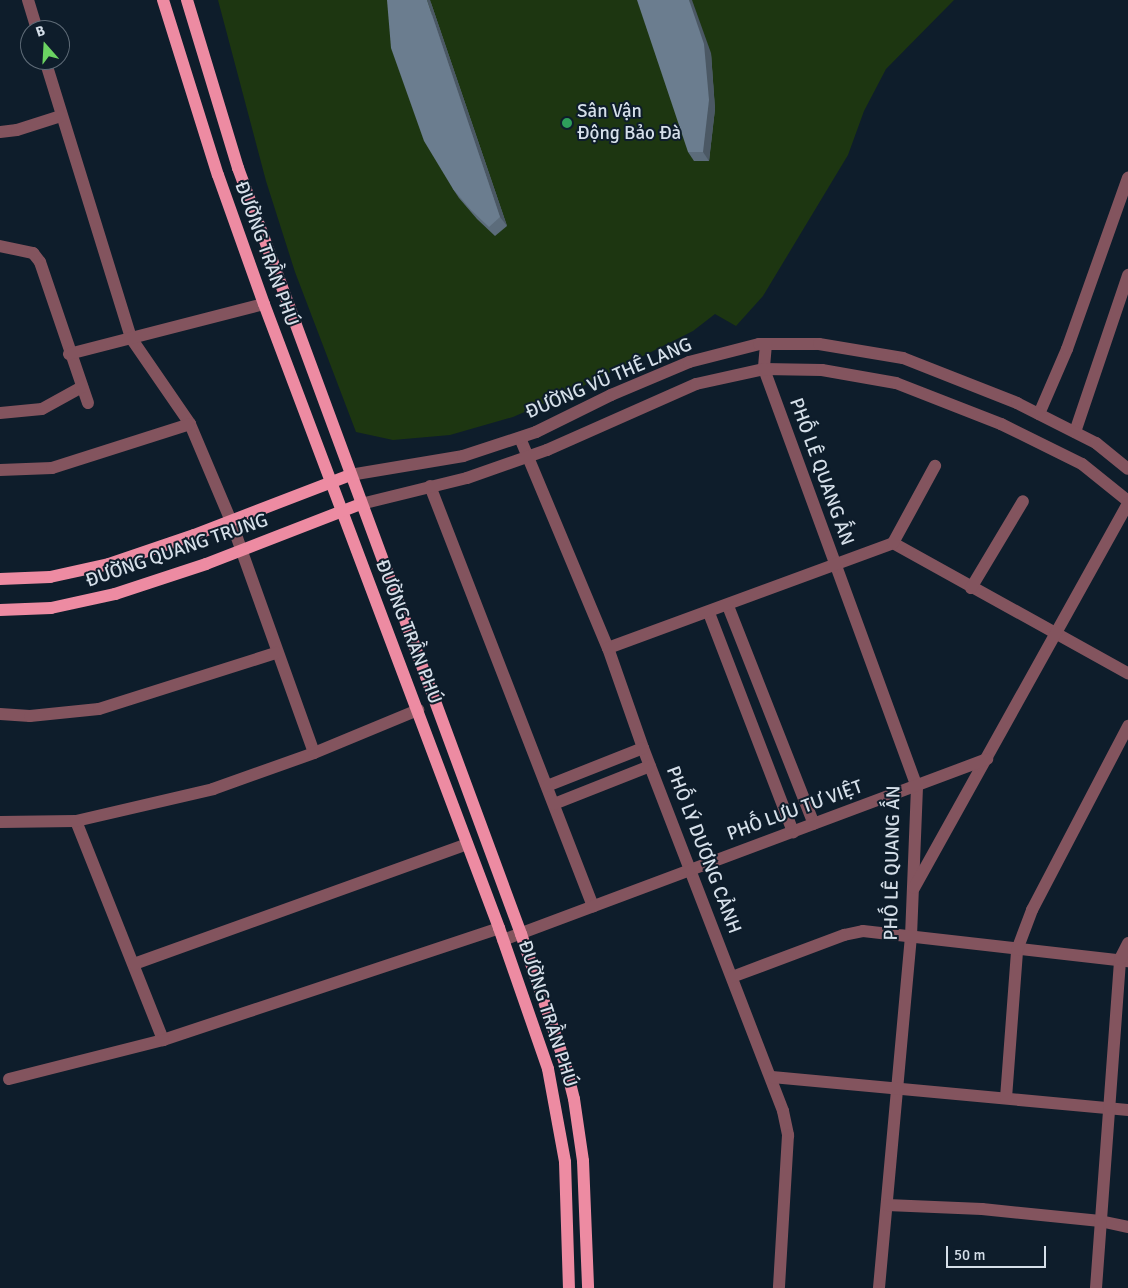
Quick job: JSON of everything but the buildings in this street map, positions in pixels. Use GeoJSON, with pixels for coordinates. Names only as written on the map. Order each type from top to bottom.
{"type":"FeatureCollection","features":[{"type":"Feature","properties":{"kind":"main road","name":"ĐƯỜNG TRẦN PHÚ"},"geometry":{"type":"LineString","coordinates":[[163,0],[218,176],[264,304],[418,710],[501,934],[548,1069],[565,1162],[569,1288]]}},
{"type":"Feature","properties":{"kind":"main road","name":"ĐƯỜNG TRẦN PHÚ"},"geometry":{"type":"LineString","coordinates":[[187,0],[238,168],[521,934],[574,1099],[583,1161],[588,1288]]}},
{"type":"Feature","properties":{"kind":"main road","name":"ĐƯỜNG QUANG TRUNG"},"geometry":{"type":"LineString","coordinates":[[0,579],[50,577],[109,564],[231,521],[350,475]]}},
{"type":"Feature","properties":{"kind":"main road","name":"ĐƯỜNG QUANG TRUNG"},"geometry":{"type":"LineString","coordinates":[[0,610],[85,602],[149,584],[242,551],[361,504]]}},
{"type":"Feature","properties":{"kind":"street"},"geometry":{"type":"LineString","coordinates":[[28,0],[34,20]]}},
{"type":"Feature","properties":{"kind":"street"},"geometry":{"type":"LineString","coordinates":[[48,70],[131,338],[190,424],[231,521],[276,652],[314,753]]}},
{"type":"Feature","properties":{"kind":"street"},"geometry":{"type":"LineString","coordinates":[[0,132],[16,130],[61,116]]}},
{"type":"Feature","properties":{"kind":"street"},"geometry":{"type":"LineString","coordinates":[[1039,414],[1067,349],[1128,178]]}},
{"type":"Feature","properties":{"kind":"street"},"geometry":{"type":"LineString","coordinates":[[0,246],[33,253],[40,262],[69,354],[88,403]]}},
{"type":"Feature","properties":{"kind":"street"},"geometry":{"type":"LineString","coordinates":[[1075,432],[1127,274]]}},
{"type":"Feature","properties":{"kind":"street"},"geometry":{"type":"LineString","coordinates":[[69,354],[264,304]]}},
{"type":"Feature","properties":{"kind":"street","name":"ĐƯỜNG VŨ THÊ LANG"},"geometry":{"type":"LineString","coordinates":[[350,475],[463,456],[520,438],[689,362],[766,344],[819,344],[903,358],[1039,414],[1096,443],[1128,469]]}},
{"type":"Feature","properties":{"kind":"street","name":"PHỐ LÊ QUANG ẤN"},"geometry":{"type":"LineString","coordinates":[[766,344],[764,369],[917,786],[911,936],[879,1288]]}},
{"type":"Feature","properties":{"kind":"street","name":"ĐƯỜNG VŨ THÊ LANG"},"geometry":{"type":"LineString","coordinates":[[361,504],[467,478],[527,457],[696,384],[764,369],[822,370],[896,383],[1001,424],[1082,464],[1128,502]]}},
{"type":"Feature","properties":{"kind":"street"},"geometry":{"type":"LineString","coordinates":[[0,413],[42,409],[82,387]]}},
{"type":"Feature","properties":{"kind":"street"},"geometry":{"type":"LineString","coordinates":[[0,470],[52,468],[190,424]]}},
{"type":"Feature","properties":{"kind":"street","name":"PHỐ LÝ DƯƠNG CẢNH"},"geometry":{"type":"LineString","coordinates":[[520,438],[608,648],[643,748],[772,1077],[788,1135],[779,1288]]}},
{"type":"Feature","properties":{"kind":"street"},"geometry":{"type":"LineString","coordinates":[[608,648],[728,606],[893,543],[935,466]]}},
{"type":"Feature","properties":{"kind":"street"},"geometry":{"type":"LineString","coordinates":[[430,486],[593,908]]}},
{"type":"Feature","properties":{"kind":"street"},"geometry":{"type":"LineString","coordinates":[[971,588],[1023,501]]}},
{"type":"Feature","properties":{"kind":"street"},"geometry":{"type":"LineString","coordinates":[[913,890],[1128,502]]}},
{"type":"Feature","properties":{"kind":"street"},"geometry":{"type":"LineString","coordinates":[[893,543],[971,588],[1128,673]]}},
{"type":"Feature","properties":{"kind":"street"},"geometry":{"type":"LineString","coordinates":[[728,606],[814,824]]}},
{"type":"Feature","properties":{"kind":"street"},"geometry":{"type":"LineString","coordinates":[[708,613],[792,832]]}},
{"type":"Feature","properties":{"kind":"street"},"geometry":{"type":"LineString","coordinates":[[0,714],[30,716],[100,709],[276,652]]}},
{"type":"Feature","properties":{"kind":"street"},"geometry":{"type":"LineString","coordinates":[[0,822],[76,820],[213,788],[314,753],[418,710]]}},
{"type":"Feature","properties":{"kind":"street"},"geometry":{"type":"LineString","coordinates":[[1006,1098],[1017,950],[1032,910],[1128,726]]}},
{"type":"Feature","properties":{"kind":"street"},"geometry":{"type":"LineString","coordinates":[[547,786],[643,748]]}},
{"type":"Feature","properties":{"kind":"street","name":"PHỐ LƯU TƯ VIỆT"},"geometry":{"type":"LineString","coordinates":[[9,1079],[163,1040],[501,934],[521,934],[987,759]]}},
{"type":"Feature","properties":{"kind":"street"},"geometry":{"type":"LineString","coordinates":[[554,804],[650,766]]}},
{"type":"Feature","properties":{"kind":"street"},"geometry":{"type":"LineString","coordinates":[[76,820],[163,1040]]}},
{"type":"Feature","properties":{"kind":"street"},"geometry":{"type":"LineString","coordinates":[[134,964],[467,844]]}},
{"type":"Feature","properties":{"kind":"street"},"geometry":{"type":"LineString","coordinates":[[732,977],[844,935],[863,931],[1017,950],[1124,960]]}},
{"type":"Feature","properties":{"kind":"street"},"geometry":{"type":"LineString","coordinates":[[1096,1288],[1108,1107],[1124,960],[1128,943]]}},
{"type":"Feature","properties":{"kind":"street"},"geometry":{"type":"LineString","coordinates":[[772,1077],[1128,1110]]}},
{"type":"Feature","properties":{"kind":"street"},"geometry":{"type":"LineString","coordinates":[[887,1205],[982,1209],[1100,1221],[1128,1227]]}},
{"type":"Feature","properties":{"kind":"green space"},"geometry":{"type":"Polygon","coordinates":[[[218,0],[954,0],[886,69],[864,111],[848,155],[763,296],[736,326],[715,314],[693,331],[575,390],[513,417],[450,435],[393,440],[356,432],[295,272],[266,181],[218,0]]]}},
{"type":"Feature","properties":{"kind":"place","name":"Sân Vận Động Bảo Đà"},"geometry":{"type":"Point","coordinates":[567,123]}}]}
